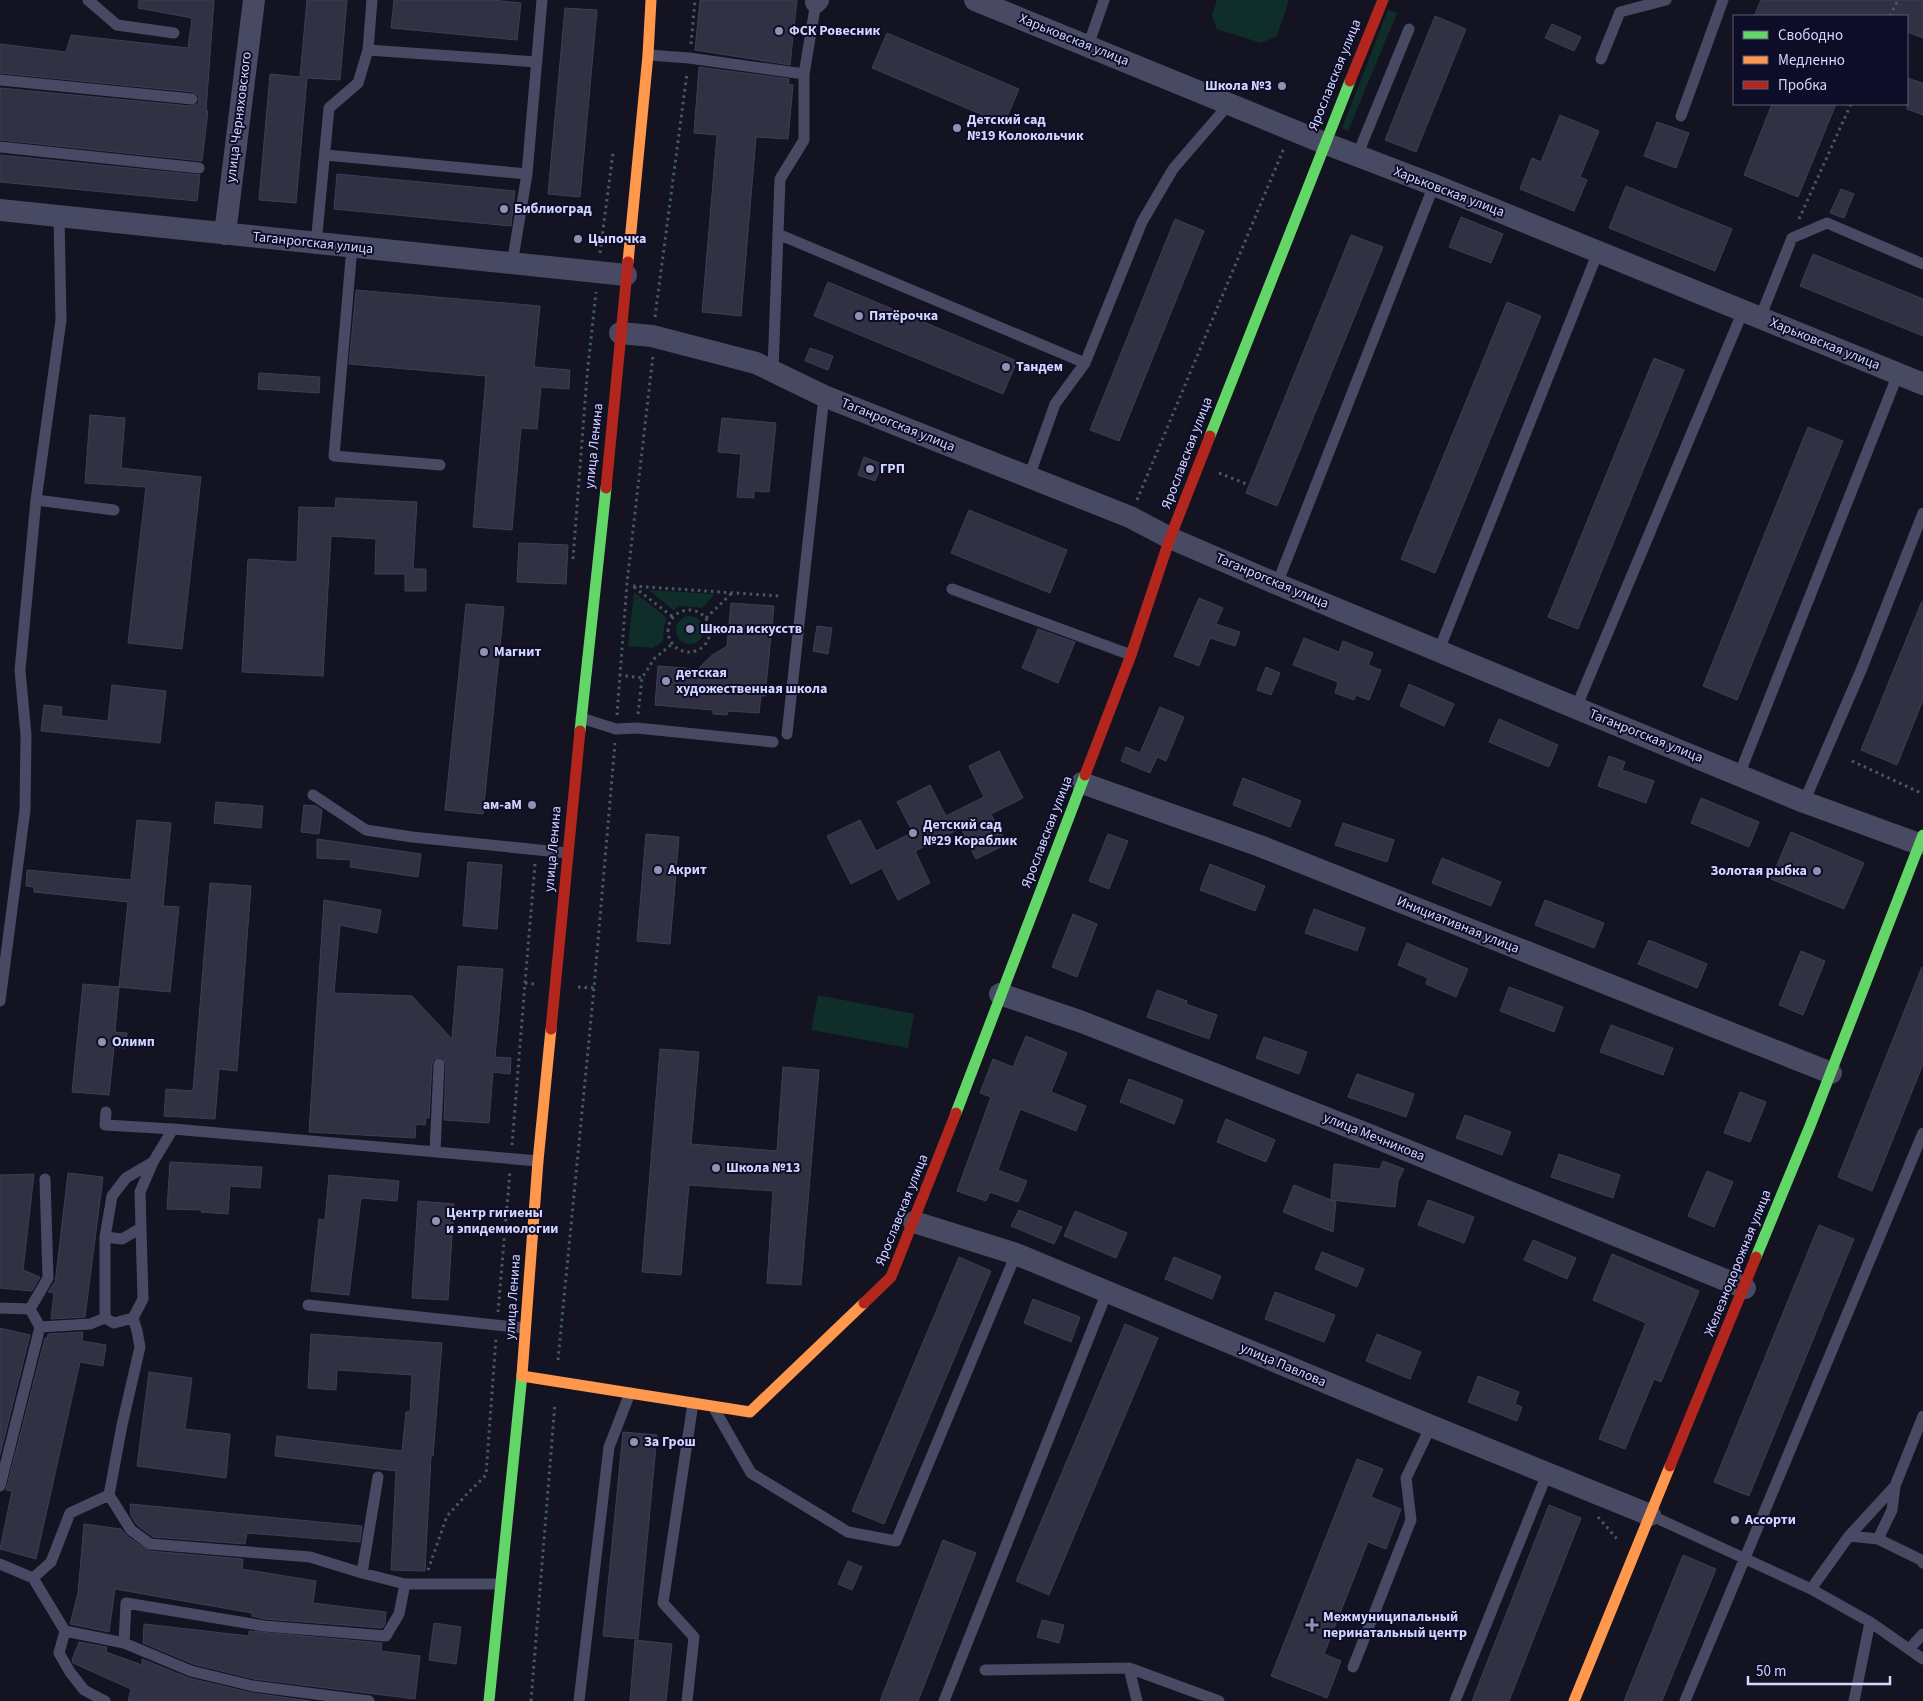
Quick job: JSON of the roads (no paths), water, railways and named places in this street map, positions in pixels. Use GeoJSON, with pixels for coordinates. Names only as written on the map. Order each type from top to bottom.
{"type":"FeatureCollection","features":[{"type":"Feature","properties":{"kind":"street","name":"улица Черняховского"},"geometry":{"type":"LineString","coordinates":[[225,234],[254,0]]}},
{"type":"Feature","properties":{"kind":"street","name":"Харьковская улица"},"geometry":{"type":"LineString","coordinates":[[976,0],[1324,143],[1434,185],[1923,384]]}},
{"type":"Feature","properties":{"kind":"street","name":"Ярославская улица"},"geometry":{"type":"LineString","coordinates":[[522,1376],[750,1412],[891,1277],[914,1222],[1131,655],[1170,538],[1324,143],[1383,0]]}},
{"type":"Feature","properties":{"kind":"street","name":"улица Ленина"},"geometry":{"type":"LineString","coordinates":[[489,1701],[522,1376],[538,1161],[648,55],[649,1]]}},
{"type":"Feature","properties":{"kind":"street","name":"Таганрогская улица"},"geometry":{"type":"LineString","coordinates":[[0,210],[626,275]]}},
{"type":"Feature","properties":{"kind":"street","name":"Таганрогская улица"},"geometry":{"type":"LineString","coordinates":[[620,333],[652,336],[756,363],[824,396],[1130,517],[1170,538],[1277,584],[1804,802],[1922,841]]}},
{"type":"Feature","properties":{"kind":"street","name":"Инициативная улица"},"geometry":{"type":"LineString","coordinates":[[1082,783],[1260,846],[1831,1073]]}},
{"type":"Feature","properties":{"kind":"street","name":"Железнодорожная улица"},"geometry":{"type":"LineString","coordinates":[[1574,1701],[1831,1073],[1922,841]]}},
{"type":"Feature","properties":{"kind":"street","name":"улица Мечникова"},"geometry":{"type":"LineString","coordinates":[[1000,994],[1082,1022],[1349,1127],[1744,1288]]}},
{"type":"Feature","properties":{"kind":"street","name":"улица Павлова"},"geometry":{"type":"LineString","coordinates":[[914,1222],[1016,1254],[1650,1515]]}},
{"type":"Feature","properties":{"kind":"lane"},"geometry":{"type":"LineString","coordinates":[[88,0],[117,25],[174,33]]}},
{"type":"Feature","properties":{"kind":"lane"},"geometry":{"type":"LineString","coordinates":[[316,244],[329,108],[358,83],[368,50],[372,0]]}},
{"type":"Feature","properties":{"kind":"lane"},"geometry":{"type":"LineString","coordinates":[[512,264],[527,174],[542,0]]}},
{"type":"Feature","properties":{"kind":"lane"},"geometry":{"type":"LineString","coordinates":[[1088,46],[1104,0]]}},
{"type":"Feature","properties":{"kind":"lane"},"geometry":{"type":"LineString","coordinates":[[1600,60],[1620,12],[1666,0]]}},
{"type":"Feature","properties":{"kind":"lane"},"geometry":{"type":"LineString","coordinates":[[1681,116],[1723,0]]}},
{"type":"Feature","properties":{"kind":"lane"},"geometry":{"type":"LineString","coordinates":[[773,370],[780,179],[804,140],[804,74],[816,1]]}},
{"type":"Feature","properties":{"kind":"lane"},"geometry":{"type":"LineString","coordinates":[[1357,156],[1409,29]]}},
{"type":"Feature","properties":{"kind":"lane"},"geometry":{"type":"LineString","coordinates":[[368,50],[537,62]]}},
{"type":"Feature","properties":{"kind":"lane"},"geometry":{"type":"LineString","coordinates":[[648,55],[689,58],[804,74]]}},
{"type":"Feature","properties":{"kind":"lane"},"geometry":{"type":"LineString","coordinates":[[0,80],[192,99]]}},
{"type":"Feature","properties":{"kind":"lane"},"geometry":{"type":"LineString","coordinates":[[1029,477],[1055,404],[1085,363],[1142,222],[1173,169],[1229,104]]}},
{"type":"Feature","properties":{"kind":"lane"},"geometry":{"type":"LineString","coordinates":[[0,148],[199,168]]}},
{"type":"Feature","properties":{"kind":"lane"},"geometry":{"type":"LineString","coordinates":[[326,155],[527,174]]}},
{"type":"Feature","properties":{"kind":"lane"},"geometry":{"type":"LineString","coordinates":[[1277,584],[1434,185]]}},
{"type":"Feature","properties":{"kind":"lane"},"geometry":{"type":"LineString","coordinates":[[0,1001],[26,810],[26,735],[20,670],[36,500],[61,320],[59,216]]}},
{"type":"Feature","properties":{"kind":"lane"},"geometry":{"type":"LineString","coordinates":[[1576,708],[1751,315],[1792,238],[1827,223],[1923,264]]}},
{"type":"Feature","properties":{"kind":"lane"},"geometry":{"type":"LineString","coordinates":[[778,234],[1085,363]]}},
{"type":"Feature","properties":{"kind":"lane"},"geometry":{"type":"LineString","coordinates":[[352,247],[334,456],[440,465]]}},
{"type":"Feature","properties":{"kind":"lane"},"geometry":{"type":"LineString","coordinates":[[1439,650],[1598,252]]}},
{"type":"Feature","properties":{"kind":"lane"},"geometry":{"type":"LineString","coordinates":[[1739,775],[1898,374]]}},
{"type":"Feature","properties":{"kind":"lane"},"geometry":{"type":"LineString","coordinates":[[788,734],[824,396]]}},
{"type":"Feature","properties":{"kind":"lane"},"geometry":{"type":"LineString","coordinates":[[36,500],[114,510]]}},
{"type":"Feature","properties":{"kind":"lane"},"geometry":{"type":"LineString","coordinates":[[1804,802],[1862,668],[1923,513]]}},
{"type":"Feature","properties":{"kind":"lane"},"geometry":{"type":"LineString","coordinates":[[952,588],[1131,655]]}},
{"type":"Feature","properties":{"kind":"lane"},"geometry":{"type":"LineString","coordinates":[[581,718],[616,729],[637,728],[773,742]]}},
{"type":"Feature","properties":{"kind":"lane"},"geometry":{"type":"LineString","coordinates":[[313,794],[366,830],[412,837],[568,853]]}},
{"type":"Feature","properties":{"kind":"lane"},"geometry":{"type":"LineString","coordinates":[[435,1152],[439,1064]]}},
{"type":"Feature","properties":{"kind":"lane"},"geometry":{"type":"LineString","coordinates":[[106,1112],[105,1125],[173,1129],[538,1161]]}},
{"type":"Feature","properties":{"kind":"lane"},"geometry":{"type":"LineString","coordinates":[[173,1129],[153,1162],[140,1192],[143,1299],[133,1318],[140,1347],[122,1425],[109,1495],[131,1530],[150,1544],[310,1557],[405,1584],[501,1584]]}},
{"type":"Feature","properties":{"kind":"lane"},"geometry":{"type":"LineString","coordinates":[[1685,1701],[1923,1134]]}},
{"type":"Feature","properties":{"kind":"lane"},"geometry":{"type":"LineString","coordinates":[[105,1318],[105,1237],[112,1196],[126,1178],[153,1162]]}},
{"type":"Feature","properties":{"kind":"lane"},"geometry":{"type":"LineString","coordinates":[[30,1309],[48,1278],[45,1179]]}},
{"type":"Feature","properties":{"kind":"lane"},"geometry":{"type":"LineString","coordinates":[[105,1237],[122,1240],[141,1228]]}},
{"type":"Feature","properties":{"kind":"lane"},"geometry":{"type":"LineString","coordinates":[[713,1406],[750,1473],[848,1532],[896,1541],[1016,1254]]}},
{"type":"Feature","properties":{"kind":"lane"},"geometry":{"type":"LineString","coordinates":[[944,1701],[1107,1292]]}},
{"type":"Feature","properties":{"kind":"lane"},"geometry":{"type":"LineString","coordinates":[[308,1305],[526,1328]]}},
{"type":"Feature","properties":{"kind":"lane"},"geometry":{"type":"LineString","coordinates":[[0,1308],[30,1309]]}},
{"type":"Feature","properties":{"kind":"lane"},"geometry":{"type":"LineString","coordinates":[[0,1486],[40,1328],[30,1309]]}},
{"type":"Feature","properties":{"kind":"lane"},"geometry":{"type":"LineString","coordinates":[[105,1318],[114,1323],[133,1318]]}},
{"type":"Feature","properties":{"kind":"lane"},"geometry":{"type":"LineString","coordinates":[[40,1328],[90,1324],[105,1318]]}},
{"type":"Feature","properties":{"kind":"lane"},"geometry":{"type":"LineString","coordinates":[[579,1701],[609,1448],[630,1393]]}},
{"type":"Feature","properties":{"kind":"lane"},"geometry":{"type":"LineString","coordinates":[[687,1701],[694,1637],[663,1603],[693,1403]]}},
{"type":"Feature","properties":{"kind":"lane"},"geometry":{"type":"LineString","coordinates":[[1811,1589],[1849,1536],[1895,1486],[1919,1435],[1923,1416]]}},
{"type":"Feature","properties":{"kind":"lane"},"geometry":{"type":"LineString","coordinates":[[1353,1667],[1412,1520],[1406,1478],[1431,1426]]}},
{"type":"Feature","properties":{"kind":"lane"},"geometry":{"type":"LineString","coordinates":[[1455,1701],[1547,1474]]}},
{"type":"Feature","properties":{"kind":"lane"},"geometry":{"type":"LineString","coordinates":[[362,1573],[378,1477]]}},
{"type":"Feature","properties":{"kind":"lane"},"geometry":{"type":"LineString","coordinates":[[1878,1539],[1892,1510],[1895,1486]]}},
{"type":"Feature","properties":{"kind":"lane"},"geometry":{"type":"LineString","coordinates":[[33,1578],[51,1562],[70,1513],[109,1495]]}},
{"type":"Feature","properties":{"kind":"lane"},"geometry":{"type":"LineString","coordinates":[[1650,1515],[1811,1589],[1870,1622],[1923,1659]]}},
{"type":"Feature","properties":{"kind":"lane"},"geometry":{"type":"LineString","coordinates":[[1849,1536],[1878,1539],[1921,1560],[1923,1563]]}},
{"type":"Feature","properties":{"kind":"lane"},"geometry":{"type":"LineString","coordinates":[[0,1564],[33,1578],[65,1631],[59,1653],[70,1672],[84,1690],[105,1701]]}},
{"type":"Feature","properties":{"kind":"lane"},"geometry":{"type":"LineString","coordinates":[[124,1642],[126,1603],[264,1626],[386,1636],[399,1614],[405,1584]]}},
{"type":"Feature","properties":{"kind":"lane"},"geometry":{"type":"LineString","coordinates":[[1854,1701],[1870,1622]]}},
{"type":"Feature","properties":{"kind":"lane"},"geometry":{"type":"LineString","coordinates":[[65,1631],[124,1642],[191,1671],[253,1686],[369,1701]]}},
{"type":"Feature","properties":{"kind":"lane"},"geometry":{"type":"LineString","coordinates":[[1909,1648],[1923,1634]]}},
{"type":"Feature","properties":{"kind":"lane"},"geometry":{"type":"LineString","coordinates":[[1129,1668],[1137,1701]]}},
{"type":"Feature","properties":{"kind":"lane"},"geometry":{"type":"LineString","coordinates":[[985,1670],[1129,1668],[1219,1701]]}},
{"type":"Feature","properties":{"kind":"place","name":"ФСК Ровесник"},"geometry":{"type":"Point","coordinates":[779,31]}},
{"type":"Feature","properties":{"kind":"place","name":"Школа №3"},"geometry":{"type":"Point","coordinates":[1282,86]}},
{"type":"Feature","properties":{"kind":"place","name":"Детский сад №19 Колокольчик"},"geometry":{"type":"Point","coordinates":[957,128]}},
{"type":"Feature","properties":{"kind":"place","name":"Библиоград"},"geometry":{"type":"Point","coordinates":[504,209]}},
{"type":"Feature","properties":{"kind":"place","name":"Цыпочка"},"geometry":{"type":"Point","coordinates":[578,239]}},
{"type":"Feature","properties":{"kind":"place","name":"Пятёрочка"},"geometry":{"type":"Point","coordinates":[859,316]}},
{"type":"Feature","properties":{"kind":"place","name":"Тандем"},"geometry":{"type":"Point","coordinates":[1006,367]}},
{"type":"Feature","properties":{"kind":"place","name":"ГРП"},"geometry":{"type":"Point","coordinates":[870,469]}},
{"type":"Feature","properties":{"kind":"place","name":"Школа искусств"},"geometry":{"type":"Point","coordinates":[690,629]}},
{"type":"Feature","properties":{"kind":"place","name":"Магнит"},"geometry":{"type":"Point","coordinates":[484,652]}},
{"type":"Feature","properties":{"kind":"place","name":"детская художественная школа"},"geometry":{"type":"Point","coordinates":[666,681]}},
{"type":"Feature","properties":{"kind":"place","name":"ам-аМ"},"geometry":{"type":"Point","coordinates":[532,805]}},
{"type":"Feature","properties":{"kind":"place","name":"Детский сад №29 Кораблик"},"geometry":{"type":"Point","coordinates":[913,833]}},
{"type":"Feature","properties":{"kind":"place","name":"Акрит"},"geometry":{"type":"Point","coordinates":[658,870]}},
{"type":"Feature","properties":{"kind":"place","name":"Золотая рыбка"},"geometry":{"type":"Point","coordinates":[1817,871]}},
{"type":"Feature","properties":{"kind":"place","name":"Олимп"},"geometry":{"type":"Point","coordinates":[102,1042]}},
{"type":"Feature","properties":{"kind":"place","name":"Школа №13"},"geometry":{"type":"Point","coordinates":[716,1168]}},
{"type":"Feature","properties":{"kind":"place","name":"Центр гигиены и эпидемиологии"},"geometry":{"type":"Point","coordinates":[436,1221]}},
{"type":"Feature","properties":{"kind":"place","name":"За Грош"},"geometry":{"type":"Point","coordinates":[634,1442]}},
{"type":"Feature","properties":{"kind":"place","name":"Ассорти"},"geometry":{"type":"Point","coordinates":[1735,1520]}},
{"type":"Feature","properties":{"kind":"place","name":"Межмуниципальный перинатальный центр"},"geometry":{"type":"Point","coordinates":[1312,1625]}}]}
